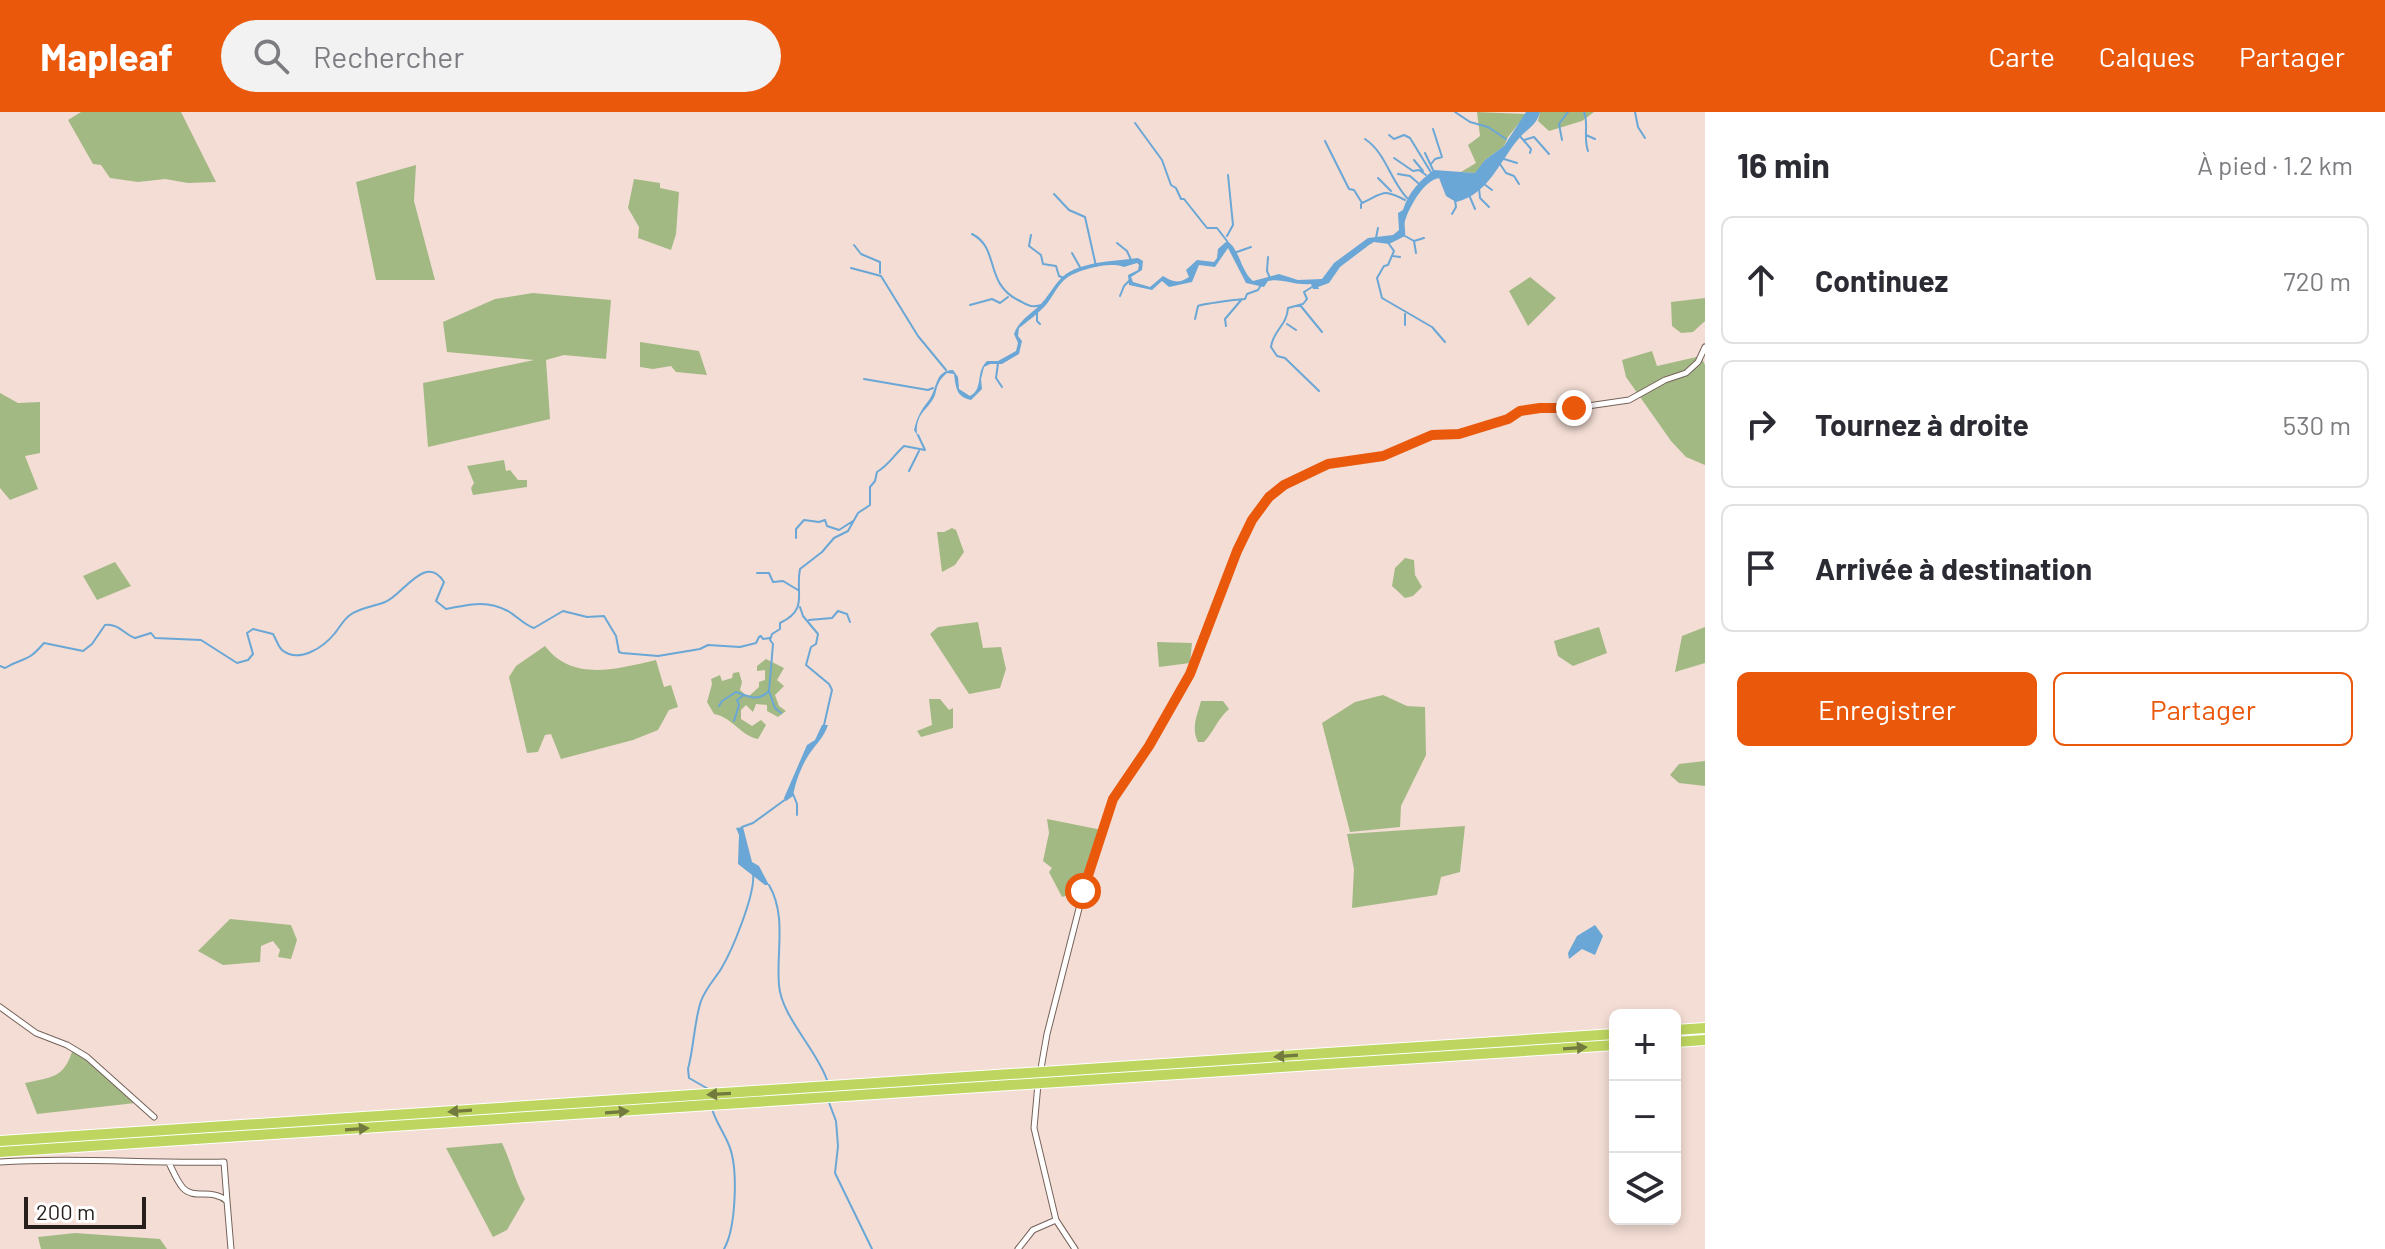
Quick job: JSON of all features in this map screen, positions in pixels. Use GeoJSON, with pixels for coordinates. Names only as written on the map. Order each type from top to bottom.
{"type":"FeatureCollection","features":[{"type":"Feature","properties":{"kind":"highway"},"geometry":{"type":"LineString","coordinates":[[1681,1030],[1705,1028]]}},
{"type":"Feature","properties":{"kind":"highway"},"geometry":{"type":"LineString","coordinates":[[0,1141],[1609,1034]]}},
{"type":"Feature","properties":{"kind":"highway"},"geometry":{"type":"LineString","coordinates":[[1681,1042],[1705,1040]]}},
{"type":"Feature","properties":{"kind":"highway"},"geometry":{"type":"LineString","coordinates":[[0,1152],[1609,1045]]}},
{"type":"Feature","properties":{"kind":"street"},"geometry":{"type":"LineString","coordinates":[[1075,1249],[1056,1220],[1034,1128],[1047,1034],[1085,885],[1113,799],[1149,746],[1190,674],[1252,520],[1269,497],[1284,485],[1328,464],[1383,456],[1432,435],[1459,434],[1508,419],[1520,411],[1574,408],[1629,400],[1665,380],[1686,373],[1698,362],[1705,347]]}},
{"type":"Feature","properties":{"kind":"street"},"geometry":{"type":"LineString","coordinates":[[0,1007],[36,1033],[87,1057],[154,1117]]}},
{"type":"Feature","properties":{"kind":"street"},"geometry":{"type":"LineString","coordinates":[[0,1162],[72,1158],[169,1163],[224,1162],[231,1249]]}},
{"type":"Feature","properties":{"kind":"street"},"geometry":{"type":"LineString","coordinates":[[169,1163],[189,1193],[215,1193],[227,1201]]}},
{"type":"Feature","properties":{"kind":"street"},"geometry":{"type":"LineString","coordinates":[[1018,1249],[1033,1230],[1056,1220]]}},
{"type":"Feature","properties":{"kind":"green space"},"geometry":{"type":"Polygon","coordinates":[[[81,112],[181,112],[216,182],[188,183],[165,179],[138,182],[110,178],[101,165],[93,164],[68,120],[81,112]]]}},
{"type":"Feature","properties":{"kind":"green space"},"geometry":{"type":"Polygon","coordinates":[[[1477,112],[1526,114],[1504,146],[1485,160],[1480,170],[1475,173],[1461,172],[1476,163],[1468,145],[1480,136],[1477,112]]]}},
{"type":"Feature","properties":{"kind":"green space"},"geometry":{"type":"Polygon","coordinates":[[[1540,112],[1594,112],[1582,121],[1549,131],[1538,121],[1540,112]]]}},
{"type":"Feature","properties":{"kind":"green space"},"geometry":{"type":"Polygon","coordinates":[[[416,165],[414,201],[435,280],[376,280],[356,182],[416,165]]]}},
{"type":"Feature","properties":{"kind":"green space"},"geometry":{"type":"Polygon","coordinates":[[[634,179],[660,183],[660,188],[679,192],[676,234],[671,250],[638,238],[639,227],[628,208],[634,179]]]}},
{"type":"Feature","properties":{"kind":"green space"},"geometry":{"type":"Polygon","coordinates":[[[1530,277],[1556,298],[1528,326],[1509,291],[1530,277]]]}},
{"type":"Feature","properties":{"kind":"green space"},"geometry":{"type":"Polygon","coordinates":[[[533,293],[611,300],[606,359],[564,355],[546,360],[550,419],[428,447],[423,383],[534,360],[447,352],[443,322],[495,299],[533,293]]]}},
{"type":"Feature","properties":{"kind":"green space"},"geometry":{"type":"Polygon","coordinates":[[[1705,298],[1705,321],[1693,332],[1681,333],[1672,326],[1671,302],[1705,298]]]}},
{"type":"Feature","properties":{"kind":"green space"},"geometry":{"type":"Polygon","coordinates":[[[640,342],[699,351],[707,375],[676,372],[671,366],[653,369],[640,367],[640,342]]]}},
{"type":"Feature","properties":{"kind":"green space"},"geometry":{"type":"Polygon","coordinates":[[[1652,351],[1657,366],[1701,356],[1705,365],[1705,465],[1686,457],[1671,441],[1626,377],[1622,360],[1652,351]]]}},
{"type":"Feature","properties":{"kind":"green space"},"geometry":{"type":"Polygon","coordinates":[[[0,393],[18,403],[40,402],[40,453],[25,456],[38,489],[10,500],[0,488],[0,393]]]}},
{"type":"Feature","properties":{"kind":"green space"},"geometry":{"type":"Polygon","coordinates":[[[504,460],[506,471],[510,470],[518,480],[527,480],[527,487],[473,495],[471,488],[474,483],[467,466],[504,460]]]}},
{"type":"Feature","properties":{"kind":"green space"},"geometry":{"type":"Polygon","coordinates":[[[952,528],[956,530],[964,552],[955,565],[942,572],[937,532],[952,528]]]}},
{"type":"Feature","properties":{"kind":"green space"},"geometry":{"type":"Polygon","coordinates":[[[1405,558],[1414,560],[1415,575],[1422,587],[1413,596],[1405,598],[1392,586],[1395,568],[1405,558]]]}},
{"type":"Feature","properties":{"kind":"green space"},"geometry":{"type":"Polygon","coordinates":[[[115,562],[131,586],[97,600],[83,576],[115,562]]]}},
{"type":"Feature","properties":{"kind":"green space"},"geometry":{"type":"Polygon","coordinates":[[[978,622],[983,648],[1001,647],[1006,669],[1000,688],[969,694],[930,634],[938,627],[978,622]]]}},
{"type":"Feature","properties":{"kind":"green space"},"geometry":{"type":"Polygon","coordinates":[[[1599,627],[1607,653],[1573,666],[1558,656],[1554,641],[1599,627]]]}},
{"type":"Feature","properties":{"kind":"green space"},"geometry":{"type":"Polygon","coordinates":[[[1705,627],[1705,663],[1675,672],[1682,636],[1705,627]]]}},
{"type":"Feature","properties":{"kind":"green space"},"geometry":{"type":"Polygon","coordinates":[[[1157,642],[1192,643],[1190,663],[1159,667],[1157,642]]]}},
{"type":"Feature","properties":{"kind":"green space"},"geometry":{"type":"Polygon","coordinates":[[[545,646],[568,665],[582,669],[611,669],[656,660],[664,687],[671,685],[678,707],[669,710],[658,730],[633,740],[561,759],[551,734],[545,735],[538,752],[527,753],[509,677],[516,666],[545,646]]]}},
{"type":"Feature","properties":{"kind":"green space"},"geometry":{"type":"Polygon","coordinates":[[[766,659],[784,668],[777,680],[784,686],[775,695],[779,706],[786,711],[778,717],[767,711],[767,705],[756,704],[753,712],[746,705],[741,710],[741,719],[752,726],[761,720],[766,725],[758,739],[714,714],[707,702],[711,679],[720,675],[722,681],[739,672],[742,682],[740,690],[748,697],[759,687],[759,682],[765,680],[765,670],[757,671],[757,666],[766,659]]]}},
{"type":"Feature","properties":{"kind":"green space"},"geometry":{"type":"Polygon","coordinates":[[[1383,695],[1407,706],[1425,707],[1426,755],[1401,806],[1400,827],[1350,832],[1322,723],[1355,702],[1383,695]]]}},
{"type":"Feature","properties":{"kind":"green space"},"geometry":{"type":"Polygon","coordinates":[[[929,699],[940,699],[949,710],[953,708],[953,728],[921,737],[917,731],[932,725],[929,699]]]}},
{"type":"Feature","properties":{"kind":"green space"},"geometry":{"type":"Polygon","coordinates":[[[1201,701],[1223,701],[1229,709],[1204,742],[1198,742],[1195,727],[1201,701]]]}},
{"type":"Feature","properties":{"kind":"green space"},"geometry":{"type":"Polygon","coordinates":[[[1705,761],[1705,786],[1679,783],[1670,775],[1679,764],[1705,761]]]}},
{"type":"Feature","properties":{"kind":"green space"},"geometry":{"type":"Polygon","coordinates":[[[1047,819],[1102,830],[1083,891],[1062,897],[1049,872],[1052,868],[1043,861],[1049,833],[1047,819]]]}},
{"type":"Feature","properties":{"kind":"green space"},"geometry":{"type":"Polygon","coordinates":[[[1465,826],[1460,872],[1441,877],[1437,895],[1352,908],[1354,869],[1347,834],[1465,826]]]}},
{"type":"Feature","properties":{"kind":"green space"},"geometry":{"type":"Polygon","coordinates":[[[230,919],[291,925],[297,940],[291,959],[278,957],[280,950],[273,941],[261,946],[260,962],[223,965],[198,951],[230,919]]]}},
{"type":"Feature","properties":{"kind":"green space"},"geometry":{"type":"Polygon","coordinates":[[[73,1049],[87,1057],[135,1103],[37,1114],[25,1083],[56,1075],[66,1066],[73,1049]]]}},
{"type":"Feature","properties":{"kind":"green space"},"geometry":{"type":"Polygon","coordinates":[[[502,1143],[525,1199],[507,1230],[493,1237],[446,1148],[502,1143]]]}},
{"type":"Feature","properties":{"kind":"green space"},"geometry":{"type":"Polygon","coordinates":[[[75,1233],[160,1239],[167,1249],[41,1249],[38,1237],[75,1233]]]}},
{"type":"Feature","properties":{"kind":"water"},"geometry":{"type":"Polygon","coordinates":[[[1526,112],[1540,112],[1478,192],[1456,202],[1446,196],[1439,178],[1434,180],[1411,206],[1405,220],[1405,236],[1389,244],[1374,242],[1369,245],[1340,267],[1329,283],[1319,289],[1313,289],[1311,284],[1279,280],[1268,281],[1264,287],[1246,283],[1228,248],[1215,267],[1199,265],[1192,282],[1169,287],[1162,281],[1152,290],[1129,285],[1128,275],[1138,270],[1137,263],[1124,267],[1096,267],[1073,274],[1061,283],[1044,307],[1019,328],[1018,336],[1022,341],[1019,354],[1002,364],[984,367],[982,389],[971,400],[960,394],[954,374],[947,373],[920,416],[917,435],[914,430],[920,414],[942,373],[953,370],[958,377],[959,389],[970,396],[974,393],[983,365],[1016,351],[1018,343],[1014,334],[1018,326],[1066,274],[1092,264],[1138,258],[1143,261],[1142,270],[1131,277],[1133,282],[1150,287],[1163,276],[1182,281],[1189,277],[1186,270],[1197,260],[1214,262],[1218,249],[1227,241],[1253,281],[1279,274],[1298,280],[1322,279],[1334,263],[1368,238],[1393,235],[1399,230],[1398,213],[1403,210],[1415,187],[1434,170],[1475,173],[1485,160],[1504,146],[1526,112]]]}},
{"type":"Feature","properties":{"kind":"water"},"geometry":{"type":"Polygon","coordinates":[[[822,725],[828,725],[804,763],[793,796],[786,801],[784,798],[807,745],[815,740],[822,725]]]}},
{"type":"Feature","properties":{"kind":"water"},"geometry":{"type":"Polygon","coordinates":[[[743,827],[752,862],[759,866],[769,885],[738,864],[739,835],[736,828],[743,827]]]}},
{"type":"Feature","properties":{"kind":"water"},"geometry":{"type":"Polygon","coordinates":[[[1595,925],[1603,936],[1595,955],[1582,949],[1569,959],[1568,953],[1577,936],[1595,925]]]}},
{"type":"Feature","properties":{"kind":"waterway"},"geometry":{"type":"LineString","coordinates":[[1455,112],[1506,139]]}},
{"type":"Feature","properties":{"kind":"waterway"},"geometry":{"type":"LineString","coordinates":[[1562,140],[1559,124],[1568,112]]}},
{"type":"Feature","properties":{"kind":"waterway"},"geometry":{"type":"LineString","coordinates":[[1584,112],[1588,151]]}},
{"type":"Feature","properties":{"kind":"waterway"},"geometry":{"type":"LineString","coordinates":[[1635,112],[1638,127],[1645,138]]}},
{"type":"Feature","properties":{"kind":"waterway"},"geometry":{"type":"LineString","coordinates":[[1135,123],[1162,160],[1171,185],[1181,199],[1207,228],[1217,228],[1227,241]]}},
{"type":"Feature","properties":{"kind":"waterway"},"geometry":{"type":"LineString","coordinates":[[1431,164],[1442,157],[1433,129]]}},
{"type":"Feature","properties":{"kind":"waterway"},"geometry":{"type":"LineString","coordinates":[[1389,135],[1394,139],[1404,135],[1410,138],[1432,174]]}},
{"type":"Feature","properties":{"kind":"waterway"},"geometry":{"type":"LineString","coordinates":[[1519,135],[1531,149],[1530,153]]}},
{"type":"Feature","properties":{"kind":"waterway"},"geometry":{"type":"LineString","coordinates":[[1586,135],[1595,139]]}},
{"type":"Feature","properties":{"kind":"waterway"},"geometry":{"type":"LineString","coordinates":[[1524,140],[1534,137],[1549,154]]}},
{"type":"Feature","properties":{"kind":"waterway"},"geometry":{"type":"LineString","coordinates":[[1365,139],[1383,159],[1407,198]]}},
{"type":"Feature","properties":{"kind":"waterway"},"geometry":{"type":"LineString","coordinates":[[1325,141],[1349,189],[1354,190],[1362,203],[1384,193],[1405,200]]}},
{"type":"Feature","properties":{"kind":"waterway"},"geometry":{"type":"LineString","coordinates":[[1425,153],[1433,170]]}},
{"type":"Feature","properties":{"kind":"waterway"},"geometry":{"type":"LineString","coordinates":[[1394,158],[1413,171],[1419,170],[1426,175]]}},
{"type":"Feature","properties":{"kind":"waterway"},"geometry":{"type":"LineString","coordinates":[[1504,159],[1517,163]]}},
{"type":"Feature","properties":{"kind":"waterway"},"geometry":{"type":"LineString","coordinates":[[1414,160],[1423,171]]}},
{"type":"Feature","properties":{"kind":"waterway"},"geometry":{"type":"LineString","coordinates":[[1500,164],[1519,184]]}},
{"type":"Feature","properties":{"kind":"waterway"},"geometry":{"type":"LineString","coordinates":[[1398,174],[1410,176],[1418,183]]}},
{"type":"Feature","properties":{"kind":"waterway"},"geometry":{"type":"LineString","coordinates":[[1227,236],[1233,225],[1228,175]]}},
{"type":"Feature","properties":{"kind":"waterway"},"geometry":{"type":"LineString","coordinates":[[1378,178],[1391,191]]}},
{"type":"Feature","properties":{"kind":"waterway"},"geometry":{"type":"LineString","coordinates":[[1484,184],[1492,190]]}},
{"type":"Feature","properties":{"kind":"waterway"},"geometry":{"type":"LineString","coordinates":[[1479,188],[1480,198],[1489,207]]}},
{"type":"Feature","properties":{"kind":"waterway"},"geometry":{"type":"LineString","coordinates":[[1054,194],[1069,210],[1085,217],[1096,266]]}},
{"type":"Feature","properties":{"kind":"waterway"},"geometry":{"type":"LineString","coordinates":[[1469,195],[1475,209]]}},
{"type":"Feature","properties":{"kind":"waterway"},"geometry":{"type":"LineString","coordinates":[[1452,214],[1456,207],[1455,200]]}},
{"type":"Feature","properties":{"kind":"waterway"},"geometry":{"type":"LineString","coordinates":[[1376,238],[1378,228]]}},
{"type":"Feature","properties":{"kind":"waterway"},"geometry":{"type":"LineString","coordinates":[[972,234],[986,248],[1000,284],[1007,293],[1029,306],[1042,305]]}},
{"type":"Feature","properties":{"kind":"waterway"},"geometry":{"type":"LineString","coordinates":[[1031,235],[1029,246],[1041,255],[1043,264],[1056,266],[1059,276],[1064,278]]}},
{"type":"Feature","properties":{"kind":"waterway"},"geometry":{"type":"LineString","coordinates":[[1405,236],[1414,241],[1416,253]]}},
{"type":"Feature","properties":{"kind":"waterway"},"geometry":{"type":"LineString","coordinates":[[1414,241],[1424,238]]}},
{"type":"Feature","properties":{"kind":"waterway"},"geometry":{"type":"LineString","coordinates":[[1117,243],[1127,251],[1131,260]]}},
{"type":"Feature","properties":{"kind":"waterway"},"geometry":{"type":"LineString","coordinates":[[1389,244],[1394,251],[1377,278],[1382,298],[1432,327],[1445,342]]}},
{"type":"Feature","properties":{"kind":"waterway"},"geometry":{"type":"LineString","coordinates":[[854,245],[861,254],[880,262],[880,273]]}},
{"type":"Feature","properties":{"kind":"waterway"},"geometry":{"type":"LineString","coordinates":[[1234,253],[1251,247]]}},
{"type":"Feature","properties":{"kind":"waterway"},"geometry":{"type":"LineString","coordinates":[[1072,253],[1081,269]]}},
{"type":"Feature","properties":{"kind":"waterway"},"geometry":{"type":"LineString","coordinates":[[1393,256],[1400,257]]}},
{"type":"Feature","properties":{"kind":"waterway"},"geometry":{"type":"LineString","coordinates":[[1268,257],[1270,278]]}},
{"type":"Feature","properties":{"kind":"waterway"},"geometry":{"type":"LineString","coordinates":[[851,268],[881,276],[918,336],[946,370]]}},
{"type":"Feature","properties":{"kind":"waterway"},"geometry":{"type":"LineString","coordinates":[[1120,296],[1129,281]]}},
{"type":"Feature","properties":{"kind":"waterway"},"geometry":{"type":"LineString","coordinates":[[1195,319],[1198,306],[1245,299],[1247,294],[1258,290],[1261,285]]}},
{"type":"Feature","properties":{"kind":"waterway"},"geometry":{"type":"LineString","coordinates":[[1312,287],[1304,292],[1307,299],[1303,304],[1288,308],[1271,347],[1277,356],[1285,358],[1319,391]]}},
{"type":"Feature","properties":{"kind":"waterway"},"geometry":{"type":"LineString","coordinates":[[970,305],[992,299],[1000,303],[1008,297]]}},
{"type":"Feature","properties":{"kind":"waterway"},"geometry":{"type":"LineString","coordinates":[[1226,326],[1225,319],[1242,299]]}},
{"type":"Feature","properties":{"kind":"waterway"},"geometry":{"type":"LineString","coordinates":[[1300,305],[1322,332]]}},
{"type":"Feature","properties":{"kind":"waterway"},"geometry":{"type":"LineString","coordinates":[[1037,311],[1040,324]]}},
{"type":"Feature","properties":{"kind":"waterway"},"geometry":{"type":"LineString","coordinates":[[1405,314],[1405,325]]}},
{"type":"Feature","properties":{"kind":"waterway"},"geometry":{"type":"LineString","coordinates":[[1287,324],[1296,330]]}},
{"type":"Feature","properties":{"kind":"waterway"},"geometry":{"type":"LineString","coordinates":[[998,363],[996,378],[1002,387]]}},
{"type":"Feature","properties":{"kind":"waterway"},"geometry":{"type":"LineString","coordinates":[[864,379],[928,390],[933,388]]}},
{"type":"Feature","properties":{"kind":"waterway"},"geometry":{"type":"LineString","coordinates":[[719,706],[736,692],[757,697],[769,691],[773,644],[770,640],[772,634],[780,629],[780,623],[789,618],[798,606],[800,569],[834,538],[848,531],[858,513],[870,505],[870,487],[877,472],[904,446],[925,450],[918,435]]}},
{"type":"Feature","properties":{"kind":"waterway"},"geometry":{"type":"LineString","coordinates":[[909,471],[919,451]]}},
{"type":"Feature","properties":{"kind":"waterway"},"geometry":{"type":"LineString","coordinates":[[796,538],[796,529],[804,520],[825,520],[827,526],[839,530],[853,521]]}},
{"type":"Feature","properties":{"kind":"waterway"},"geometry":{"type":"LineString","coordinates":[[0,666],[5,668],[29,657],[44,643],[83,651],[105,625],[117,627],[135,638],[151,633],[155,638],[201,640],[237,663],[248,660],[253,654],[247,633],[253,629],[273,634],[281,648],[289,654],[303,654],[324,644],[350,615],[385,602],[414,578],[430,572],[437,574],[444,582],[436,601],[446,609],[492,605],[508,611],[534,628],[563,611],[587,617],[604,616],[622,653],[658,656],[708,645],[740,647],[756,643],[761,636],[763,639],[770,638]]}},
{"type":"Feature","properties":{"kind":"waterway"},"geometry":{"type":"LineString","coordinates":[[757,573],[769,573],[773,582],[783,581],[798,590]]}},
{"type":"Feature","properties":{"kind":"waterway"},"geometry":{"type":"LineString","coordinates":[[800,607],[803,616],[818,634],[806,665],[832,690],[824,725]]}},
{"type":"Feature","properties":{"kind":"waterway"},"geometry":{"type":"LineString","coordinates":[[809,620],[832,618],[838,611],[847,614],[850,622]]}},
{"type":"Feature","properties":{"kind":"waterway"},"geometry":{"type":"LineString","coordinates":[[769,691],[775,708],[781,713]]}},
{"type":"Feature","properties":{"kind":"waterway"},"geometry":{"type":"LineString","coordinates":[[734,721],[739,705],[737,700],[744,695]]}},
{"type":"Feature","properties":{"kind":"waterway"},"geometry":{"type":"LineString","coordinates":[[793,794],[797,815]]}},
{"type":"Feature","properties":{"kind":"waterway"},"geometry":{"type":"LineString","coordinates":[[742,827],[753,823],[786,799]]}},
{"type":"Feature","properties":{"kind":"waterway"},"geometry":{"type":"LineString","coordinates":[[710,1090],[689,1078],[697,1017],[703,996],[737,936],[751,894],[753,873]]}},
{"type":"Feature","properties":{"kind":"waterway"},"geometry":{"type":"LineString","coordinates":[[769,885],[778,909],[781,997],[827,1080]]}},
{"type":"Feature","properties":{"kind":"waterway"},"geometry":{"type":"LineString","coordinates":[[828,1100],[836,1121],[838,1146],[835,1173],[872,1249]]}},
{"type":"Feature","properties":{"kind":"waterway"},"geometry":{"type":"LineString","coordinates":[[712,1109],[728,1143],[734,1166],[733,1212],[724,1249]]}},
{"type":"Feature","properties":{"kind":"route"},"geometry":{"type":"LineString","coordinates":[[1083,891],[1113,799],[1149,746],[1190,674],[1243,538],[1252,520],[1276,490],[1328,464],[1383,456],[1432,435],[1459,434],[1508,419],[1520,411],[1574,408]]}}]}
